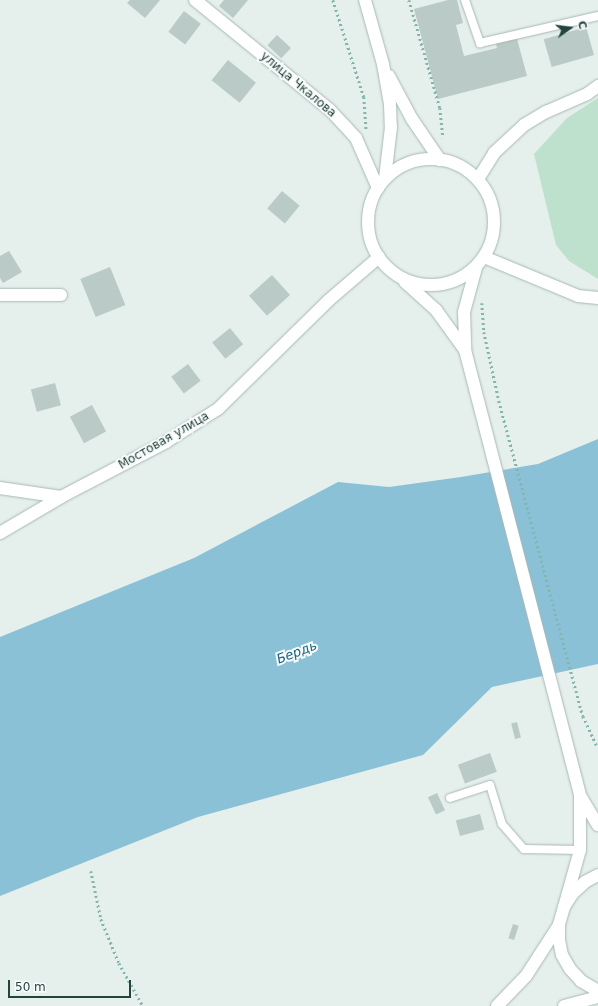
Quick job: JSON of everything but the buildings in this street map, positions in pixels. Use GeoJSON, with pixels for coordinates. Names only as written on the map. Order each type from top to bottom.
{"type":"FeatureCollection","features":[{"type":"Feature","properties":{"kind":"main road","name":"улица Чкалова"},"geometry":{"type":"LineString","coordinates":[[195,0],[330,110],[356,138],[382,183]]}},
{"type":"Feature","properties":{"kind":"main road"},"geometry":{"type":"LineString","coordinates":[[364,0],[383,64],[392,127],[382,183],[371,202],[368,219],[369,235],[379,257],[396,275],[436,310],[465,350]]}},
{"type":"Feature","properties":{"kind":"main road"},"geometry":{"type":"LineString","coordinates":[[383,64],[412,119],[443,160]]}},
{"type":"Feature","properties":{"kind":"main road"},"geometry":{"type":"LineString","coordinates":[[478,179],[494,153],[524,125],[546,112],[587,94],[598,86]]}},
{"type":"Feature","properties":{"kind":"main road"},"geometry":{"type":"LineString","coordinates":[[382,183],[409,163],[427,159],[443,160],[463,167],[478,179],[489,195],[495,220],[492,240],[484,258],[476,268],[464,312],[465,350],[580,796],[580,850],[559,924],[526,976],[497,1006]]}},
{"type":"Feature","properties":{"kind":"main road","name":"Мостовая улица"},"geometry":{"type":"LineString","coordinates":[[0,533],[61,497],[166,442],[218,409],[329,300],[379,257]]}},
{"type":"Feature","properties":{"kind":"main road"},"geometry":{"type":"LineString","coordinates":[[484,258],[578,296],[598,298]]}},
{"type":"Feature","properties":{"kind":"main road"},"geometry":{"type":"LineString","coordinates":[[396,275],[412,282],[430,286],[447,283],[476,268]]}},
{"type":"Feature","properties":{"kind":"main road"},"geometry":{"type":"LineString","coordinates":[[0,295],[62,295]]}},
{"type":"Feature","properties":{"kind":"main road"},"geometry":{"type":"LineString","coordinates":[[0,488],[61,497]]}},
{"type":"Feature","properties":{"kind":"main road"},"geometry":{"type":"LineString","coordinates":[[580,796],[598,825]]}},
{"type":"Feature","properties":{"kind":"main road"},"geometry":{"type":"LineString","coordinates":[[564,907],[573,893],[585,882],[598,875]]}},
{"type":"Feature","properties":{"kind":"main road"},"geometry":{"type":"LineString","coordinates":[[559,924],[562,955],[570,969],[581,981],[598,991]]}},
{"type":"Feature","properties":{"kind":"main road"},"geometry":{"type":"LineString","coordinates":[[564,1006],[598,997]]}},
{"type":"Feature","properties":{"kind":"lane"},"geometry":{"type":"LineString","coordinates":[[465,0],[480,43],[598,16]]}},
{"type":"Feature","properties":{"kind":"lane"},"geometry":{"type":"LineString","coordinates":[[450,798],[490,785],[502,824],[524,849],[580,850]]}},
{"type":"Feature","properties":{"kind":"path"},"geometry":{"type":"LineString","coordinates":[[333,0],[364,97],[368,136]]}},
{"type":"Feature","properties":{"kind":"path"},"geometry":{"type":"LineString","coordinates":[[409,0],[440,108],[443,160]]}},
{"type":"Feature","properties":{"kind":"path"},"geometry":{"type":"LineString","coordinates":[[482,301],[484,332],[499,401],[583,716],[598,748]]}},
{"type":"Feature","properties":{"kind":"path"},"geometry":{"type":"LineString","coordinates":[[91,871],[101,919],[119,963],[143,1006]]}},
{"type":"Feature","properties":{"kind":"green space"},"geometry":{"type":"Polygon","coordinates":[[[598,98],[598,279],[569,261],[556,245],[534,154],[567,118],[598,98]]]}},
{"type":"Feature","properties":{"kind":"water","name":"Бердь"},"geometry":{"type":"Polygon","coordinates":[[[598,439],[598,664],[492,687],[423,755],[198,817],[0,896],[0,637],[194,558],[338,482],[389,487],[461,477],[538,464],[598,439]]]}}]}
